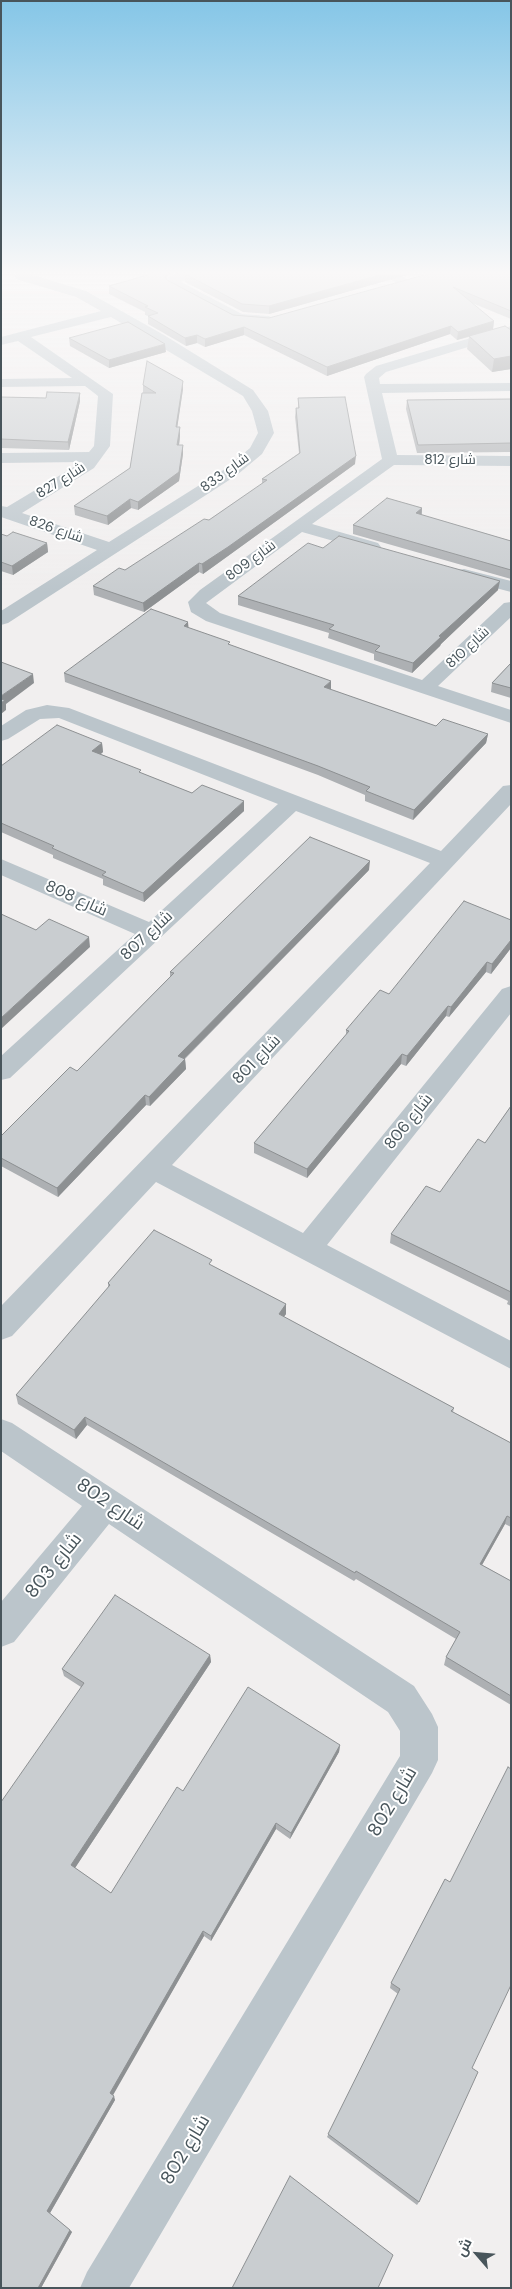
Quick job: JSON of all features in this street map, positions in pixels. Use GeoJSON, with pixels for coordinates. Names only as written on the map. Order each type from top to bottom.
{"type":"FeatureCollection","features":[{"type":"Feature","properties":{"kind":"street","name":"شارع 827"},"geometry":{"type":"LineString","coordinates":[[5,512],[88,465],[102,446],[106,394],[84,379]]}},
{"type":"Feature","properties":{"kind":"street","name":"شارع 833"},"geometry":{"type":"LineString","coordinates":[[1,619],[231,472],[256,451],[266,434],[260,411],[248,393],[224,379]]}},
{"type":"Feature","properties":{"kind":"street"},"geometry":{"type":"LineString","coordinates":[[372,379],[390,460]]}},
{"type":"Feature","properties":{"kind":"street"},"geometry":{"type":"LineString","coordinates":[[1,383],[89,382]]}},
{"type":"Feature","properties":{"kind":"street"},"geometry":{"type":"LineString","coordinates":[[375,389],[511,387]]}},
{"type":"Feature","properties":{"kind":"street"},"geometry":{"type":"LineString","coordinates":[[1,458],[94,457]]}},
{"type":"Feature","properties":{"kind":"street","name":"شارع 812"},"geometry":{"type":"LineString","coordinates":[[390,460],[511,461]]}},
{"type":"Feature","properties":{"kind":"street","name":"شارع 809"},"geometry":{"type":"LineString","coordinates":[[390,460],[206,594],[197,602],[198,608],[212,617],[511,717]]}},
{"type":"Feature","properties":{"kind":"street","name":"شارع 826"},"geometry":{"type":"LineString","coordinates":[[5,512],[111,548]]}},
{"type":"Feature","properties":{"kind":"street"},"geometry":{"type":"LineString","coordinates":[[300,526],[386,551]]}},
{"type":"Feature","properties":{"kind":"street"},"geometry":{"type":"LineString","coordinates":[[444,568],[511,587]]}},
{"type":"Feature","properties":{"kind":"street","name":"شارع 810"},"geometry":{"type":"LineString","coordinates":[[425,688],[511,607]]}},
{"type":"Feature","properties":{"kind":"street"},"geometry":{"type":"LineString","coordinates":[[1,735],[33,714],[47,711],[62,712],[446,861]]}},
{"type":"Feature","properties":{"kind":"street","name":"شارع 801"},"geometry":{"type":"LineString","coordinates":[[1,1327],[511,792]]}},
{"type":"Feature","properties":{"kind":"street","name":"شارع 807"},"geometry":{"type":"LineString","coordinates":[[1,1071],[293,802]]}},
{"type":"Feature","properties":{"kind":"street","name":"شارع 808"},"geometry":{"type":"LineString","coordinates":[[1,866],[151,932]]}},
{"type":"Feature","properties":{"kind":"street","name":"شارع 806"},"geometry":{"type":"LineString","coordinates":[[307,1249],[511,995]]}},
{"type":"Feature","properties":{"kind":"street"},"geometry":{"type":"LineString","coordinates":[[153,1168],[511,1356]]}},
{"type":"Feature","properties":{"kind":"street","name":"شارع 802"},"geometry":{"type":"LineString","coordinates":[[1,1433],[401,1699],[419,1726],[419,1760],[103,2288]]}},
{"type":"Feature","properties":{"kind":"street","name":"شارع 803"},"geometry":{"type":"LineString","coordinates":[[1,1630],[106,1502]]}},
{"type":"Feature","properties":{"kind":"building"},"geometry":{"type":"Polygon","coordinates":[[[144,379],[179,379],[183,381],[176,427],[180,427],[177,445],[183,445],[179,472],[138,502],[130,499],[107,516],[74,506],[130,468],[142,393],[156,393],[143,385],[144,379]]]}},
{"type":"Feature","properties":{"kind":"building"},"geometry":{"type":"Polygon","coordinates":[[[47,392],[80,393],[68,442],[1,439],[1,397],[46,398],[47,392]]]}},
{"type":"Feature","properties":{"kind":"building"},"geometry":{"type":"Polygon","coordinates":[[[345,397],[356,456],[228,547],[202,564],[199,563],[143,603],[93,586],[119,568],[125,570],[204,519],[209,520],[267,480],[262,479],[300,453],[296,408],[299,408],[298,398],[345,397]]]}},
{"type":"Feature","properties":{"kind":"building"},"geometry":{"type":"Polygon","coordinates":[[[511,399],[511,443],[418,445],[407,400],[511,399]]]}},
{"type":"Feature","properties":{"kind":"building"},"geometry":{"type":"Polygon","coordinates":[[[387,498],[422,508],[416,513],[511,541],[511,570],[353,525],[387,498]]]}},
{"type":"Feature","properties":{"kind":"building"},"geometry":{"type":"Polygon","coordinates":[[[13,532],[47,543],[12,566],[1,562],[1,534],[7,536],[13,532]]]}},
{"type":"Feature","properties":{"kind":"building"},"geometry":{"type":"Polygon","coordinates":[[[339,536],[500,581],[439,636],[441,637],[413,663],[375,651],[380,646],[329,629],[334,625],[238,596],[308,543],[323,548],[339,536]]]}},
{"type":"Feature","properties":{"kind":"building"},"geometry":{"type":"Polygon","coordinates":[[[151,609],[188,622],[184,626],[230,642],[228,644],[331,681],[324,687],[436,726],[443,719],[488,734],[414,810],[366,791],[370,787],[318,766],[64,673],[151,609]]]}},
{"type":"Feature","properties":{"kind":"building"},"geometry":{"type":"Polygon","coordinates":[[[1,662],[33,674],[1,696],[1,662]]]}},
{"type":"Feature","properties":{"kind":"building"},"geometry":{"type":"Polygon","coordinates":[[[511,663],[511,688],[492,683],[511,663]]]}},
{"type":"Feature","properties":{"kind":"building"},"geometry":{"type":"Polygon","coordinates":[[[57,725],[102,743],[92,751],[141,770],[139,772],[192,793],[202,785],[244,801],[143,893],[102,875],[106,872],[52,848],[54,846],[1,823],[1,766],[57,725]]]}},
{"type":"Feature","properties":{"kind":"building"},"geometry":{"type":"Polygon","coordinates":[[[310,837],[370,861],[178,1056],[185,1059],[149,1097],[145,1095],[57,1188],[1,1158],[1,1136],[70,1067],[77,1071],[174,973],[170,972],[310,837]]]}},
{"type":"Feature","properties":{"kind":"building"},"geometry":{"type":"Polygon","coordinates":[[[464,901],[511,920],[511,940],[492,964],[487,962],[451,1007],[448,1006],[407,1056],[402,1054],[307,1169],[254,1143],[349,1031],[346,1030],[380,990],[389,994],[464,901]]]}},
{"type":"Feature","properties":{"kind":"building"},"geometry":{"type":"Polygon","coordinates":[[[1,914],[36,930],[49,919],[89,937],[1,1018],[1,914]]]}},
{"type":"Feature","properties":{"kind":"building"},"geometry":{"type":"Polygon","coordinates":[[[511,1106],[511,1292],[391,1234],[426,1186],[440,1192],[478,1139],[485,1143],[511,1106]]]}},
{"type":"Feature","properties":{"kind":"building"},"geometry":{"type":"Polygon","coordinates":[[[154,1230],[212,1260],[209,1264],[286,1304],[279,1314],[454,1408],[451,1411],[511,1443],[511,1518],[507,1516],[480,1564],[511,1581],[511,1696],[446,1657],[460,1632],[85,1417],[74,1430],[16,1395],[110,1285],[108,1283],[154,1230]]]}},
{"type":"Feature","properties":{"kind":"building"},"geometry":{"type":"Polygon","coordinates":[[[115,1595],[210,1655],[71,1865],[111,1893],[177,1787],[183,1791],[248,1687],[340,1745],[291,1833],[276,1823],[211,1936],[203,1931],[110,2093],[114,2096],[47,2211],[70,2230],[38,2288],[1,2288],[1,1802],[84,1683],[62,1669],[115,1595]]]}},
{"type":"Feature","properties":{"kind":"building"},"geometry":{"type":"Polygon","coordinates":[[[508,1767],[511,1769],[511,1985],[472,2068],[478,2072],[419,2202],[328,2134],[400,1989],[391,1983],[445,1879],[450,1882],[508,1767]]]}},
{"type":"Feature","properties":{"kind":"building"},"geometry":{"type":"Polygon","coordinates":[[[290,2176],[393,2255],[378,2288],[232,2288],[290,2176]]]}}]}
